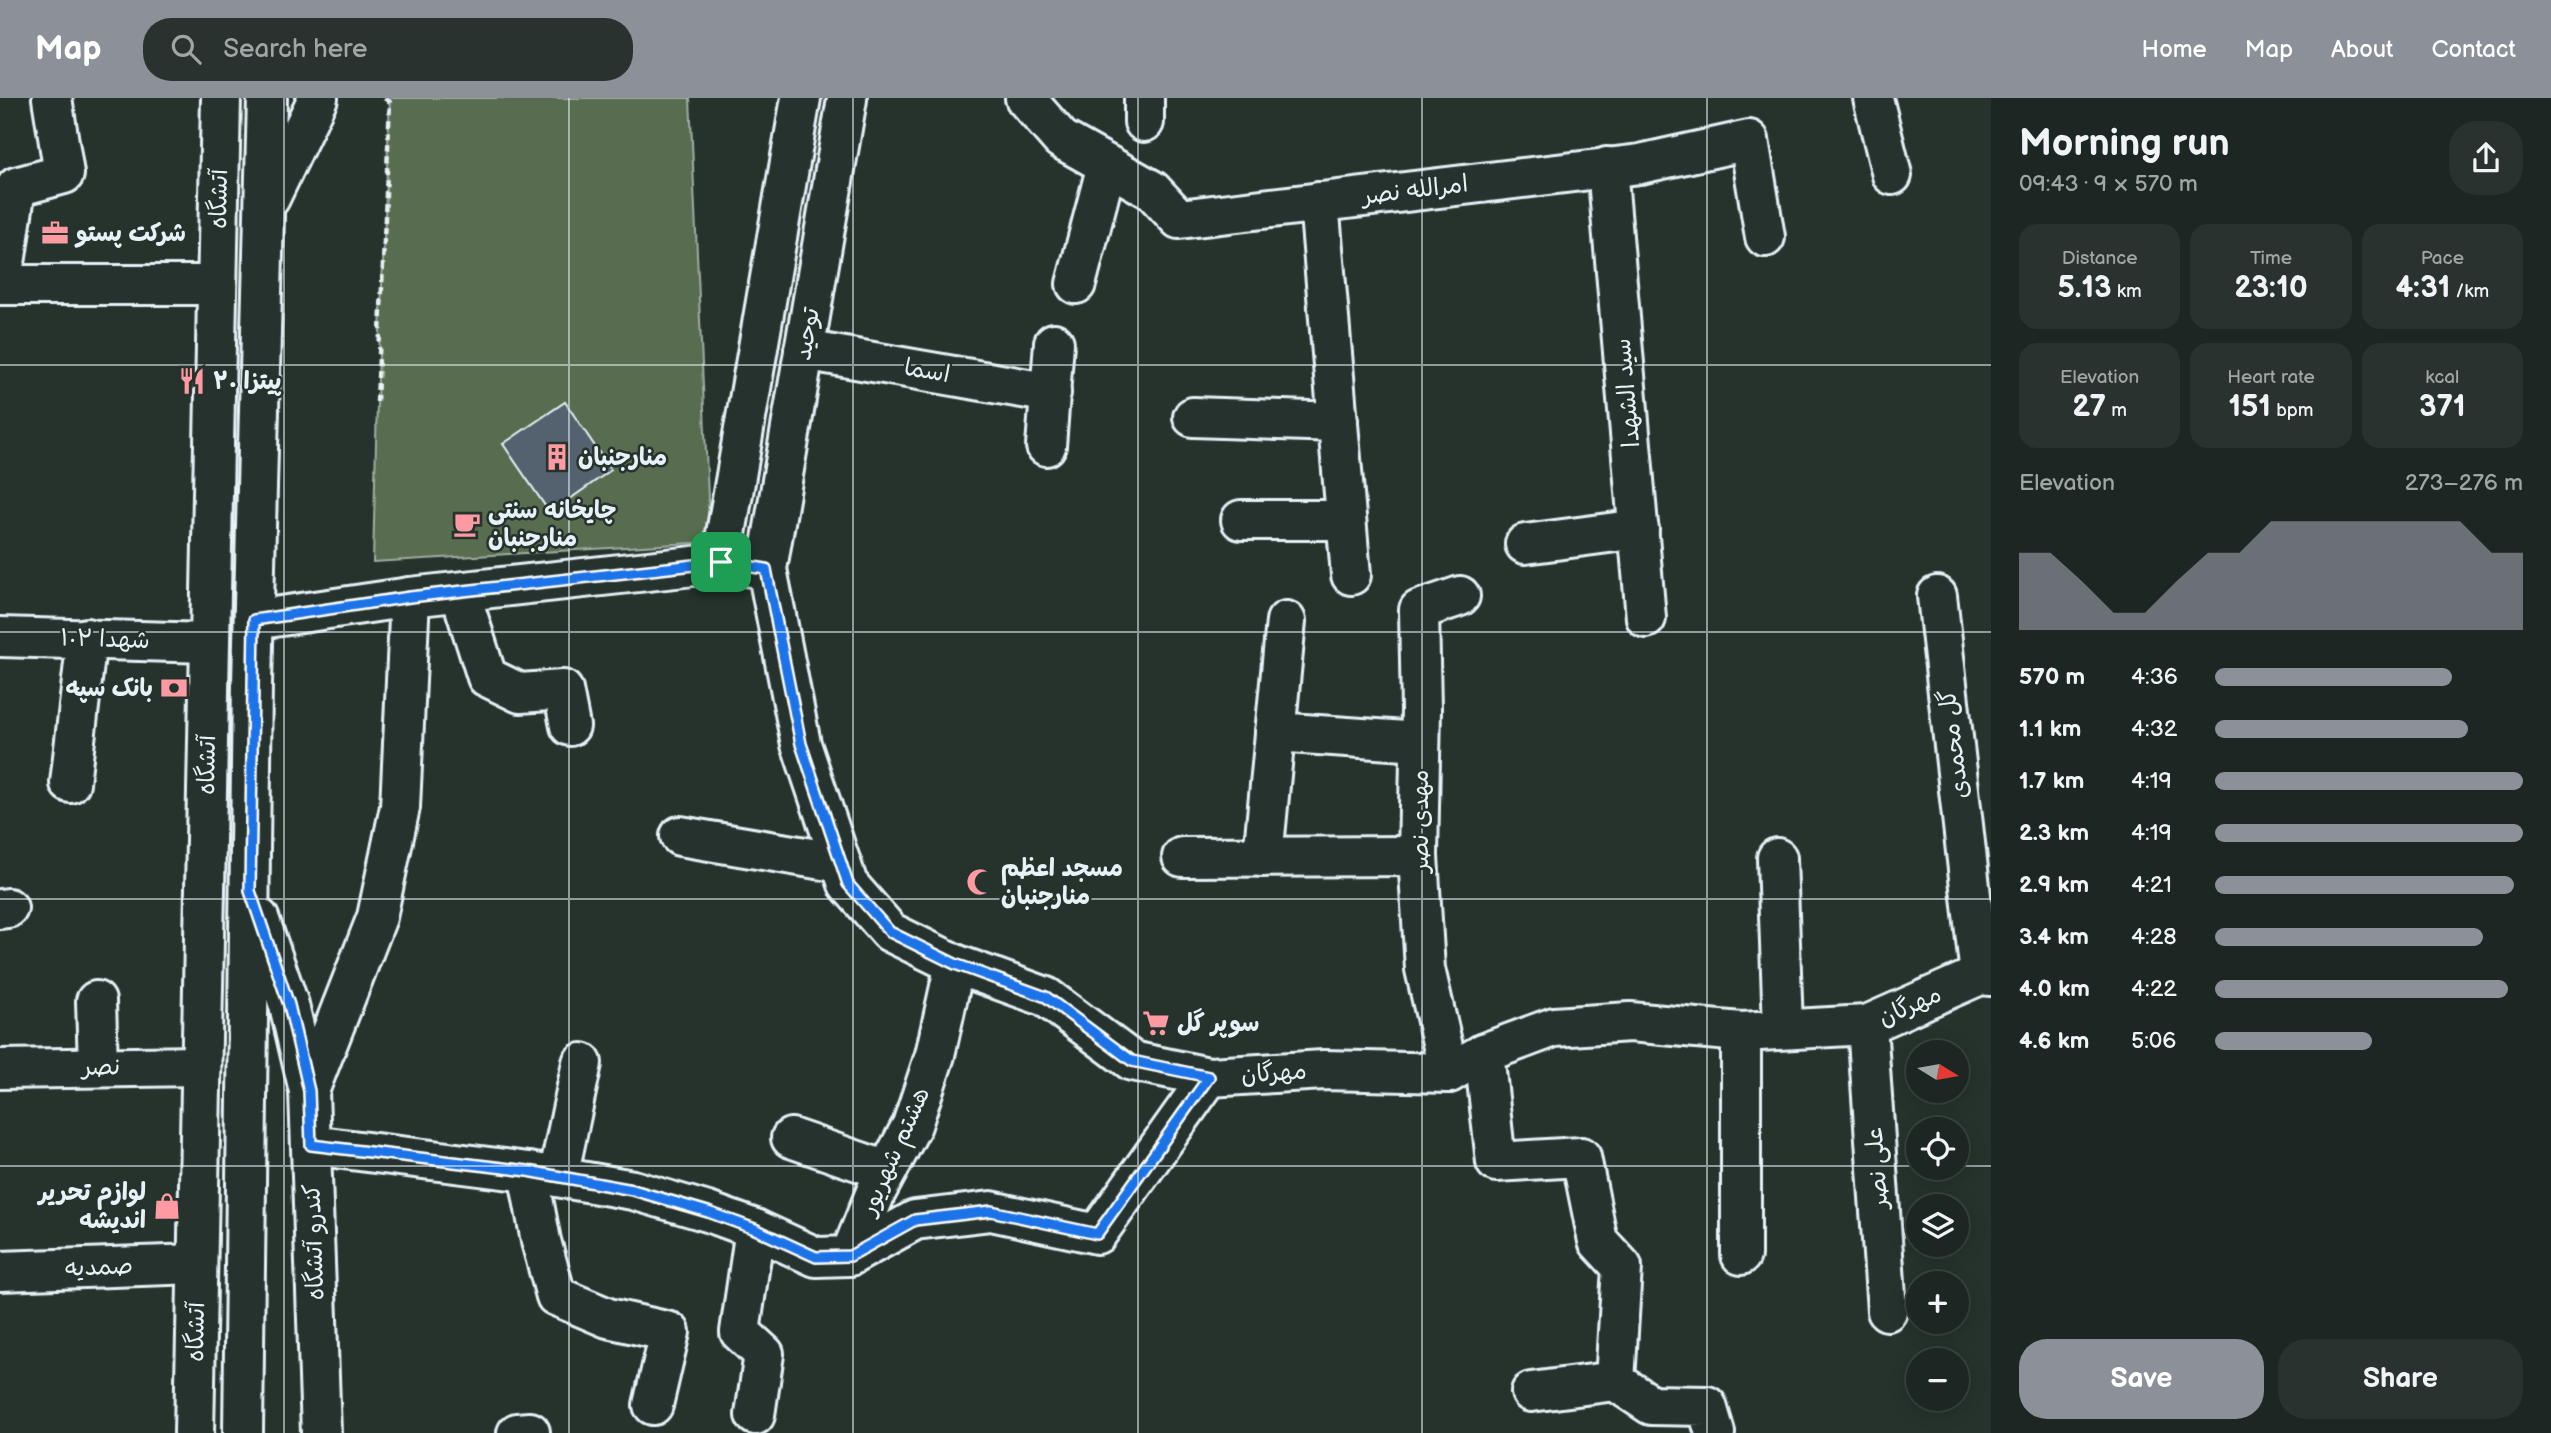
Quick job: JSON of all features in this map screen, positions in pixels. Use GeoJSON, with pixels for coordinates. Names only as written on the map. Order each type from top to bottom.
{"type":"FeatureCollection","features":[{"type":"Feature","properties":{"kind":"street"},"geometry":{"type":"LineString","coordinates":[[0,277],[6,257],[16,187],[64,174],[52,98]]}},
{"type":"Feature","properties":{"kind":"street","name":"آتشگاه"},"geometry":{"type":"LineString","coordinates":[[194,1433],[221,98]]}},
{"type":"Feature","properties":{"kind":"street","name":"آتشگاه"},"geometry":{"type":"LineString","coordinates":[[243,1433],[254,620],[267,98]]}},
{"type":"Feature","properties":{"kind":"street"},"geometry":{"type":"LineString","coordinates":[[264,209],[318,98]]}},
{"type":"Feature","properties":{"kind":"street","name":"توحید"},"geometry":{"type":"LineString","coordinates":[[721,562],[801,98]]}},
{"type":"Feature","properties":{"kind":"street"},"geometry":{"type":"LineString","coordinates":[[841,98],[848,98]]}},
{"type":"Feature","properties":{"kind":"street","name":"توحید"},"geometry":{"type":"LineString","coordinates":[[766,569],[848,98]]}},
{"type":"Feature","properties":{"kind":"street","name":"امرالله نصر"},"geometry":{"type":"LineString","coordinates":[[1026,98],[1061,139],[1152,190],[1180,219],[1640,164],[1749,140],[1765,237]]}},
{"type":"Feature","properties":{"kind":"street"},"geometry":{"type":"LineString","coordinates":[[1873,98],[1892,175]]}},
{"type":"Feature","properties":{"kind":"street"},"geometry":{"type":"LineString","coordinates":[[1076,284],[1107,165]]}},
{"type":"Feature","properties":{"kind":"street","name":"سید الشهدا"},"geometry":{"type":"LineString","coordinates":[[1607,167],[1646,618]]}},
{"type":"Feature","properties":{"kind":"street"},"geometry":{"type":"LineString","coordinates":[[1319,202],[1351,575]]}},
{"type":"Feature","properties":{"kind":"street"},"geometry":{"type":"LineString","coordinates":[[0,285],[217,285]]}},
{"type":"Feature","properties":{"kind":"street"},"geometry":{"type":"LineString","coordinates":[[1046,446],[1054,343]]}},
{"type":"Feature","properties":{"kind":"street","name":"اسما"},"geometry":{"type":"LineString","coordinates":[[804,349],[1051,393]]}},
{"type":"Feature","properties":{"kind":"street"},"geometry":{"type":"LineString","coordinates":[[1194,417],[1338,422]]}},
{"type":"Feature","properties":{"kind":"street"},"geometry":{"type":"LineString","coordinates":[[1241,520],[1346,520]]}},
{"type":"Feature","properties":{"kind":"street"},"geometry":{"type":"LineString","coordinates":[[1525,544],[1639,529]]}},
{"type":"Feature","properties":{"kind":"street"},"geometry":{"type":"LineString","coordinates":[[254,620],[410,597],[721,562],[766,569]]}},
{"type":"Feature","properties":{"kind":"street","name":"مهرگان"},"geometry":{"type":"LineString","coordinates":[[766,569],[801,744],[848,884],[890,932],[955,964],[1046,997],[1132,1061],[1209,1077],[1324,1070],[1450,1073],[1484,1053],[1553,1027],[1630,1022],[1741,1032],[1867,1025],[1985,975]]}},
{"type":"Feature","properties":{"kind":"street"},"geometry":{"type":"LineString","coordinates":[[460,592],[487,677],[520,693],[563,690],[570,726]]}},
{"type":"Feature","properties":{"kind":"street","name":"مهدی نصر"},"geometry":{"type":"LineString","coordinates":[[1450,1073],[1425,969],[1418,856],[1419,610],[1460,596]]}},
{"type":"Feature","properties":{"kind":"street","name":"گل محمدی"},"geometry":{"type":"LineString","coordinates":[[1937,596],[1985,975]]}},
{"type":"Feature","properties":{"kind":"street"},"geometry":{"type":"LineString","coordinates":[[309,1091],[377,917],[400,807],[410,597]]}},
{"type":"Feature","properties":{"kind":"street"},"geometry":{"type":"LineString","coordinates":[[1263,857],[1286,621]]}},
{"type":"Feature","properties":{"kind":"street","name":"شهدا ۱۰۲"},"geometry":{"type":"LineString","coordinates":[[0,637],[209,643]]}},
{"type":"Feature","properties":{"kind":"street"},"geometry":{"type":"LineString","coordinates":[[71,783],[87,638]]}},
{"type":"Feature","properties":{"kind":"street"},"geometry":{"type":"LineString","coordinates":[[1275,732],[1420,742]]}},
{"type":"Feature","properties":{"kind":"street"},"geometry":{"type":"LineString","coordinates":[[680,836],[841,863]]}},
{"type":"Feature","properties":{"kind":"street"},"geometry":{"type":"LineString","coordinates":[[1182,857],[1418,856]]}},
{"type":"Feature","properties":{"kind":"street"},"geometry":{"type":"LineString","coordinates":[[1777,858],[1783,1028]]}},
{"type":"Feature","properties":{"kind":"street","name":"کندرو آتشگاه"},"geometry":{"type":"LineString","coordinates":[[250,891],[289,1005],[309,1091],[321,1433]]}},
{"type":"Feature","properties":{"kind":"street","name":"هشتم شهریور"},"geometry":{"type":"LineString","coordinates":[[850,1256],[887,1171],[912,1125],[935,1055],[955,964]]}},
{"type":"Feature","properties":{"kind":"street"},"geometry":{"type":"LineString","coordinates":[[96,1001],[98,1067]]}},
{"type":"Feature","properties":{"kind":"street","name":"علی نصر"},"geometry":{"type":"LineString","coordinates":[[1867,1025],[1888,1311]]}},
{"type":"Feature","properties":{"kind":"street"},"geometry":{"type":"LineString","coordinates":[[1741,1032],[1741,1255]]}},
{"type":"Feature","properties":{"kind":"street"},"geometry":{"type":"LineString","coordinates":[[1484,1053],[1496,1163],[1581,1157],[1598,1241],[1622,1267],[1615,1381]]}},
{"type":"Feature","properties":{"kind":"street"},"geometry":{"type":"LineString","coordinates":[[582,1063],[543,1174],[541,1241],[556,1296],[608,1318],[670,1332],[653,1405]]}},
{"type":"Feature","properties":{"kind":"street","name":"نصر"},"geometry":{"type":"LineString","coordinates":[[0,1069],[201,1066]]}},
{"type":"Feature","properties":{"kind":"street","name":"هشتم شهریور"},"geometry":{"type":"LineString","coordinates":[[311,1145],[543,1174],[633,1190],[755,1229],[816,1257],[850,1256],[915,1220],[991,1211],[1097,1234],[1209,1077]]}},
{"type":"Feature","properties":{"kind":"street"},"geometry":{"type":"LineString","coordinates":[[791,1139],[887,1171]]}},
{"type":"Feature","properties":{"kind":"street"},"geometry":{"type":"LineString","coordinates":[[755,1229],[740,1332],[764,1354],[755,1415]]}},
{"type":"Feature","properties":{"kind":"street","name":"صمدیه"},"geometry":{"type":"LineString","coordinates":[[0,1270],[197,1264]]}},
{"type":"Feature","properties":{"kind":"street"},"geometry":{"type":"LineString","coordinates":[[1531,1392],[1615,1381],[1651,1405],[1707,1406],[1715,1433]]}},
{"type":"Feature","properties":{"kind":"path"},"geometry":{"type":"LineString","coordinates":[[377,402],[390,102],[384,98]]}},
{"type":"Feature","properties":{"kind":"green space"},"geometry":{"type":"Polygon","coordinates":[[[390,98],[690,98],[710,542],[373,562],[390,98]]]}},
{"type":"Feature","properties":{"kind":"building","name":"منارجنبان"},"geometry":{"type":"Polygon","coordinates":[[[565,402],[611,470],[550,513],[503,444],[565,402]]]}},
{"type":"Feature","properties":{"kind":"place","name":"شرکت پستو"},"geometry":{"type":"Point","coordinates":[55,233]}},
{"type":"Feature","properties":{"kind":"place","name":"پیتزا ۲۰"},"geometry":{"type":"Point","coordinates":[192,381]}},
{"type":"Feature","properties":{"kind":"place","name":"منارجنبان"},"geometry":{"type":"Point","coordinates":[557,457]}},
{"type":"Feature","properties":{"kind":"place","name":"چایخانه سنتی منارجنبان"},"geometry":{"type":"Point","coordinates":[467,524]}},
{"type":"Feature","properties":{"kind":"place","name":"بانک سپه"},"geometry":{"type":"Point","coordinates":[174,688]}},
{"type":"Feature","properties":{"kind":"place","name":"مسجد اعظم منارجنبان"},"geometry":{"type":"Point","coordinates":[980,882]}},
{"type":"Feature","properties":{"kind":"place","name":"سوپر گل"},"geometry":{"type":"Point","coordinates":[1156,1023]}},
{"type":"Feature","properties":{"kind":"place","name":"لوازم تحریر اندیشه"},"geometry":{"type":"Point","coordinates":[167,1206]}},
{"type":"Feature","properties":{"kind":"route"},"geometry":{"type":"LineString","coordinates":[[721,562],[766,569],[801,744],[848,884],[890,932],[955,964],[1046,997],[1132,1061],[1209,1077],[1097,1234],[991,1211],[915,1220],[850,1256],[816,1257],[755,1229],[633,1190],[528,1171],[311,1145],[309,1091],[289,1005],[250,891],[254,620],[410,597],[721,562]]}}]}
